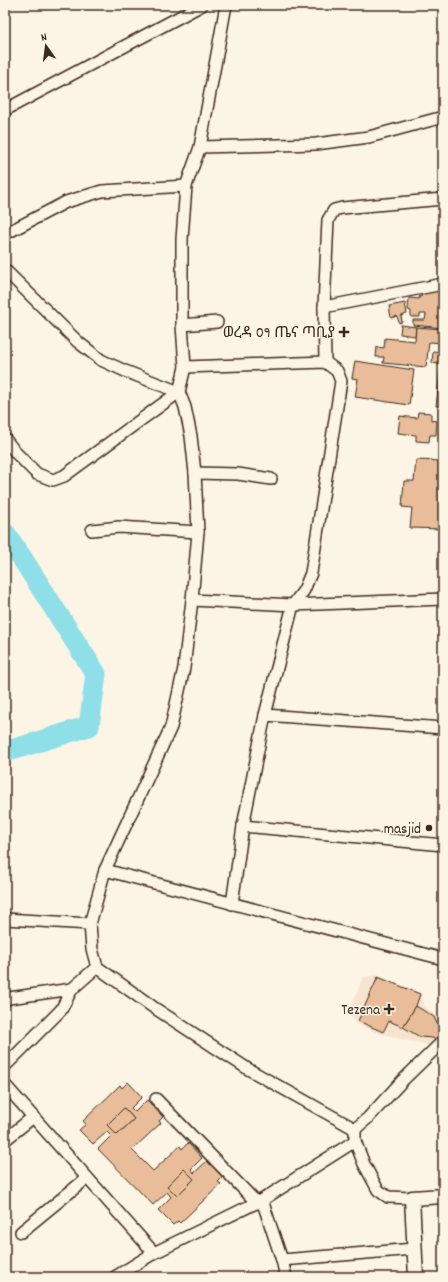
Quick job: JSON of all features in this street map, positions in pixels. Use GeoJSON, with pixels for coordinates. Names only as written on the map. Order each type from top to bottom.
{"type":"FeatureCollection","features":[{"type":"Feature","properties":{"kind":"street"},"geometry":{"type":"LineString","coordinates":[[5,110],[202,5]]}},
{"type":"Feature","properties":{"kind":"street"},"geometry":{"type":"LineString","coordinates":[[226,5],[200,147],[186,186],[182,239],[182,325],[185,367],[179,392],[185,407],[191,436],[195,473],[198,532],[184,668],[171,727],[105,870],[90,924],[92,949],[97,967],[153,1007],[248,1069],[355,1129]]}},
{"type":"Feature","properties":{"kind":"street"},"geometry":{"type":"LineString","coordinates":[[200,147],[316,144],[369,137],[443,117]]}},
{"type":"Feature","properties":{"kind":"street"},"geometry":{"type":"LineString","coordinates":[[5,234],[66,202],[102,191],[186,186]]}},
{"type":"Feature","properties":{"kind":"street"},"geometry":{"type":"LineString","coordinates":[[325,362],[324,307],[328,220],[334,210],[342,208],[443,200]]}},
{"type":"Feature","properties":{"kind":"street"},"geometry":{"type":"LineString","coordinates":[[5,270],[78,342],[101,360],[125,372],[179,392]]}},
{"type":"Feature","properties":{"kind":"street"},"geometry":{"type":"LineString","coordinates":[[324,307],[443,284]]}},
{"type":"Feature","properties":{"kind":"street"},"geometry":{"type":"LineString","coordinates":[[182,325],[217,322]]}},
{"type":"Feature","properties":{"kind":"street"},"geometry":{"type":"LineString","coordinates":[[185,367],[325,362],[337,371],[341,381],[311,573],[304,590],[293,605],[265,715],[243,826],[232,904]]}},
{"type":"Feature","properties":{"kind":"street"},"geometry":{"type":"LineString","coordinates":[[5,439],[16,453],[37,474],[53,480],[64,476],[179,392]]}},
{"type":"Feature","properties":{"kind":"street"},"geometry":{"type":"LineString","coordinates":[[195,473],[238,474],[271,479]]}},
{"type":"Feature","properties":{"kind":"street"},"geometry":{"type":"LineString","coordinates":[[92,530],[119,527],[198,532]]}},
{"type":"Feature","properties":{"kind":"street"},"geometry":{"type":"LineString","coordinates":[[192,600],[293,605],[443,599]]}},
{"type":"Feature","properties":{"kind":"street"},"geometry":{"type":"LineString","coordinates":[[265,715],[443,728]]}},
{"type":"Feature","properties":{"kind":"street"},"geometry":{"type":"LineString","coordinates":[[243,826],[443,845]]}},
{"type":"Feature","properties":{"kind":"street"},"geometry":{"type":"LineString","coordinates":[[105,870],[443,958]]}},
{"type":"Feature","properties":{"kind":"street"},"geometry":{"type":"LineString","coordinates":[[5,919],[90,924]]}},
{"type":"Feature","properties":{"kind":"street"},"geometry":{"type":"LineString","coordinates":[[5,1066],[61,1010],[72,989],[97,967]]}},
{"type":"Feature","properties":{"kind":"street"},"geometry":{"type":"LineString","coordinates":[[5,1000],[9,998],[72,989]]}},
{"type":"Feature","properties":{"kind":"street"},"geometry":{"type":"LineString","coordinates":[[443,1041],[403,1080],[368,1118],[355,1129],[355,1142],[364,1164],[378,1190],[388,1197],[412,1198],[443,1196]]}},
{"type":"Feature","properties":{"kind":"street"},"geometry":{"type":"LineString","coordinates":[[5,1085],[154,1253]]}},
{"type":"Feature","properties":{"kind":"street"},"geometry":{"type":"LineString","coordinates":[[156,1099],[259,1202],[282,1260],[286,1277]]}},
{"type":"Feature","properties":{"kind":"street"},"geometry":{"type":"LineString","coordinates":[[5,1140],[33,1117]]}},
{"type":"Feature","properties":{"kind":"street"},"geometry":{"type":"LineString","coordinates":[[116,1277],[154,1253],[259,1202],[355,1142]]}},
{"type":"Feature","properties":{"kind":"street"},"geometry":{"type":"LineString","coordinates":[[21,1232],[87,1178]]}},
{"type":"Feature","properties":{"kind":"street"},"geometry":{"type":"LineString","coordinates":[[412,1198],[416,1277]]}},
{"type":"Feature","properties":{"kind":"street"},"geometry":{"type":"LineString","coordinates":[[282,1260],[414,1249]]}},
{"type":"Feature","properties":{"kind":"shaded area","name":"Tezena"},"geometry":{"type":"Polygon","coordinates":[[[377,975],[422,994],[424,1005],[443,1022],[443,1038],[435,1046],[375,1032],[355,1023],[349,1013],[363,977],[377,975]]]}},
{"type":"Feature","properties":{"kind":"building"},"geometry":{"type":"Polygon","coordinates":[[[443,286],[443,328],[413,325],[413,320],[425,320],[426,314],[420,314],[420,317],[411,317],[411,311],[408,310],[409,298],[419,299],[419,297],[424,293],[424,289],[443,286]]]}},
{"type":"Feature","properties":{"kind":"building"},"geometry":{"type":"Polygon","coordinates":[[[405,303],[407,314],[401,316],[402,322],[399,323],[397,316],[391,318],[389,306],[405,303]]]}},
{"type":"Feature","properties":{"kind":"building"},"geometry":{"type":"Polygon","coordinates":[[[401,325],[416,327],[415,336],[400,334],[401,325]]]}},
{"type":"Feature","properties":{"kind":"building"},"geometry":{"type":"Polygon","coordinates":[[[416,327],[443,329],[443,343],[429,342],[426,367],[383,363],[384,357],[376,357],[377,347],[384,348],[385,338],[415,341],[416,327]]]}},
{"type":"Feature","properties":{"kind":"building"},"geometry":{"type":"Polygon","coordinates":[[[433,351],[443,352],[443,365],[432,363],[433,351]]]}},
{"type":"Feature","properties":{"kind":"building"},"geometry":{"type":"Polygon","coordinates":[[[355,361],[414,370],[409,405],[355,397],[358,379],[352,378],[355,361]]]}},
{"type":"Feature","properties":{"kind":"building"},"geometry":{"type":"Polygon","coordinates":[[[440,372],[443,372],[443,406],[436,406],[440,372]]]}},
{"type":"Feature","properties":{"kind":"building"},"geometry":{"type":"Polygon","coordinates":[[[418,412],[431,413],[431,420],[437,421],[436,435],[430,435],[429,442],[416,441],[416,435],[398,433],[400,416],[417,418],[418,412]]]}},
{"type":"Feature","properties":{"kind":"building"},"geometry":{"type":"Polygon","coordinates":[[[416,460],[443,461],[443,529],[410,528],[412,508],[402,507],[404,481],[414,481],[416,460]]]}},
{"type":"Feature","properties":{"kind":"building"},"geometry":{"type":"Polygon","coordinates":[[[378,977],[420,994],[416,1006],[403,1027],[389,1021],[383,1032],[358,1021],[378,977]]]}},
{"type":"Feature","properties":{"kind":"building"},"geometry":{"type":"Polygon","coordinates":[[[416,1006],[434,1017],[439,1028],[443,1030],[443,1034],[438,1041],[432,1038],[420,1037],[403,1027],[416,1006]]]}},
{"type":"Feature","properties":{"kind":"building"},"geometry":{"type":"Polygon","coordinates":[[[128,1082],[142,1097],[131,1108],[135,1112],[147,1100],[163,1117],[159,1121],[161,1123],[132,1150],[153,1171],[180,1146],[182,1149],[188,1143],[202,1158],[191,1169],[194,1173],[207,1161],[223,1177],[218,1182],[221,1184],[180,1223],[178,1221],[173,1225],[158,1210],[171,1197],[167,1192],[153,1205],[98,1149],[111,1136],[107,1132],[93,1144],[79,1130],[86,1124],[83,1121],[120,1085],[122,1088],[128,1082]],[[124,1108],[107,1125],[117,1135],[134,1119],[124,1108]],[[184,1169],[167,1186],[177,1196],[194,1179],[184,1169]]]}},
{"type":"Feature","properties":{"kind":"building"},"geometry":{"type":"Polygon","coordinates":[[[124,1108],[134,1119],[117,1135],[107,1125],[124,1108]]]}},
{"type":"Feature","properties":{"kind":"building"},"geometry":{"type":"Polygon","coordinates":[[[184,1169],[194,1179],[177,1196],[167,1186],[184,1169]]]}},
{"type":"Feature","properties":{"kind":"waterway"},"geometry":{"type":"LineString","coordinates":[[5,533],[96,674],[89,726],[5,752]]}},
{"type":"Feature","properties":{"kind":"place","name":"ወረዳ 09 ጤና ጣቢያ"},"geometry":{"type":"Point","coordinates":[344,332]}},
{"type":"Feature","properties":{"kind":"place","name":"masjid"},"geometry":{"type":"Point","coordinates":[429,828]}},
{"type":"Feature","properties":{"kind":"place","name":"Tezena"},"geometry":{"type":"Point","coordinates":[389,1009]}}]}
